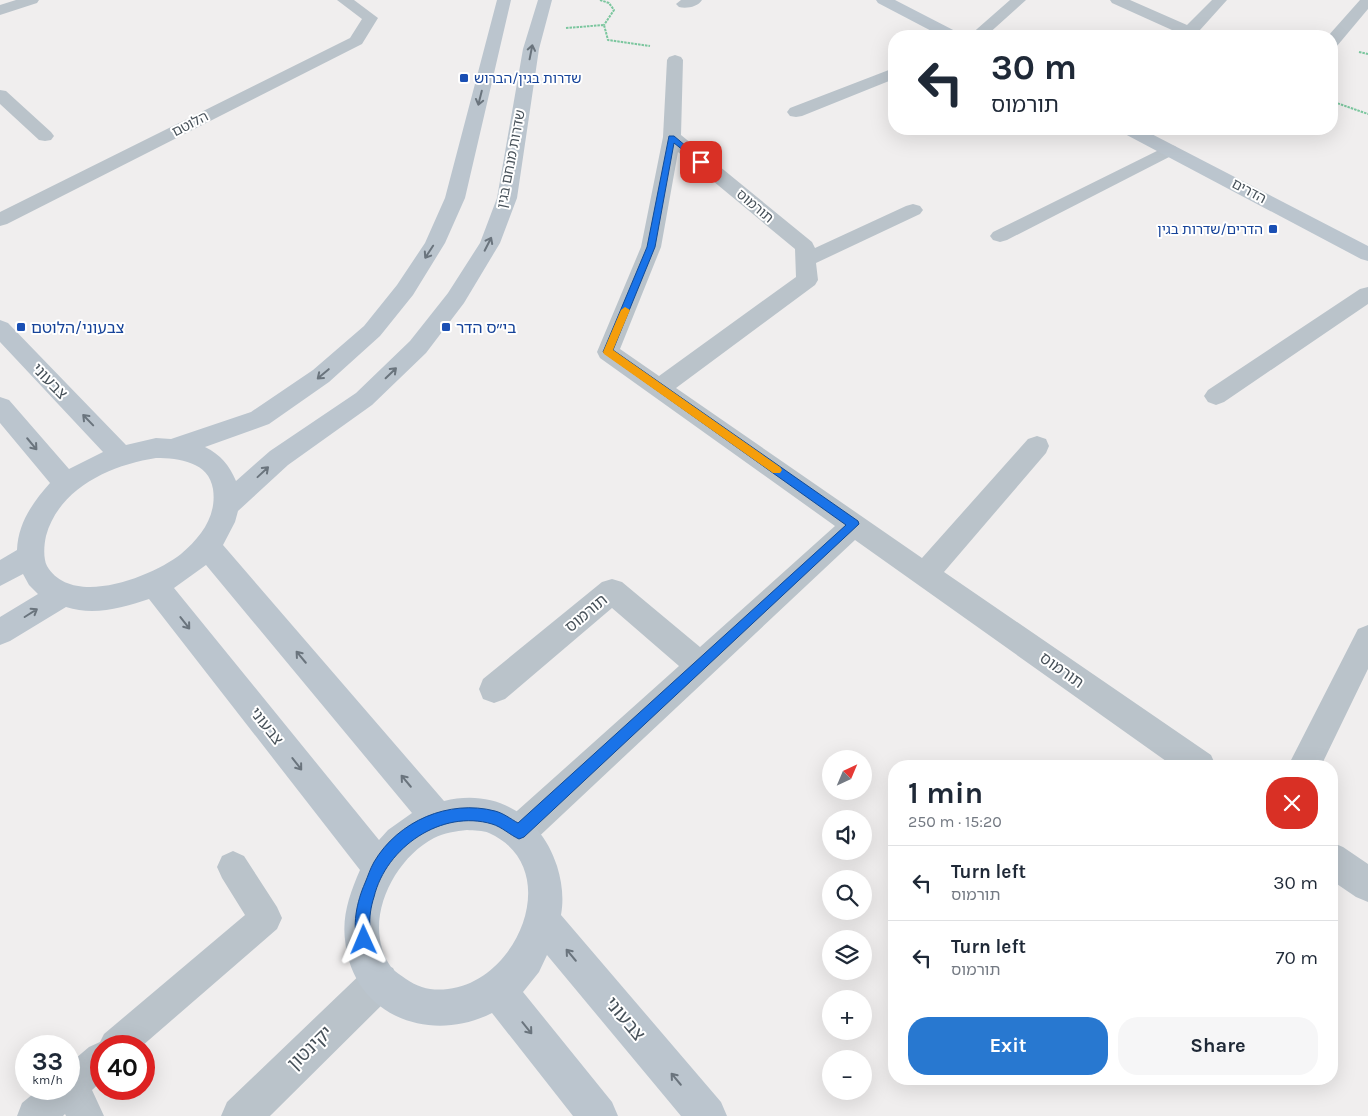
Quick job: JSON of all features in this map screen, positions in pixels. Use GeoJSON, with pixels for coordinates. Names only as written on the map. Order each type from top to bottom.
{"type":"FeatureCollection","features":[{"type":"Feature","properties":{"kind":"street"},"geometry":{"type":"LineString","coordinates":[[0,10],[32,0]]}},
{"type":"Feature","properties":{"kind":"street","name":"הלוטם"},"geometry":{"type":"LineString","coordinates":[[0,220],[356,41],[370,18],[344,0]]}},
{"type":"Feature","properties":{"kind":"street"},"geometry":{"type":"LineString","coordinates":[[173,448],[197,454],[216,466],[226,483],[227,505],[221,525],[207,546],[184,568],[155,585],[123,596],[90,599],[62,594],[46,585],[34,572],[30,556],[32,532],[45,507],[67,485],[83,472],[121,455],[139,450],[173,448],[260,418],[321,376],[372,331],[405,290],[435,243],[455,198],[504,0]]}},
{"type":"Feature","properties":{"kind":"street","name":"שדרות מנחם בגין"},"geometry":{"type":"LineString","coordinates":[[227,505],[278,458],[364,399],[418,347],[456,298],[490,243],[507,198],[531,49],[545,0]]}},
{"type":"Feature","properties":{"kind":"street"},"geometry":{"type":"LineString","coordinates":[[883,0],[940,30]]}},
{"type":"Feature","properties":{"kind":"street"},"geometry":{"type":"LineString","coordinates":[[983,30],[1019,0]]}},
{"type":"Feature","properties":{"kind":"street"},"geometry":{"type":"LineString","coordinates":[[1117,0],[1185,30]]}},
{"type":"Feature","properties":{"kind":"street"},"geometry":{"type":"LineString","coordinates":[[1197,30],[1220,0]]}},
{"type":"Feature","properties":{"kind":"street"},"geometry":{"type":"LineString","coordinates":[[1338,33],[1363,1]]}},
{"type":"Feature","properties":{"kind":"street","name":"תורמוס"},"geometry":{"type":"LineString","coordinates":[[675,60],[672,137],[651,247],[608,352],[1191,760]]}},
{"type":"Feature","properties":{"kind":"street"},"geometry":{"type":"LineString","coordinates":[[796,112],[888,75]]}},
{"type":"Feature","properties":{"kind":"street"},"geometry":{"type":"LineString","coordinates":[[0,95],[45,136]]}},
{"type":"Feature","properties":{"kind":"street","name":"הדרים"},"geometry":{"type":"LineString","coordinates":[[1140,135],[1368,254]]}},
{"type":"Feature","properties":{"kind":"street","name":"תורמוס"},"geometry":{"type":"LineString","coordinates":[[672,137],[805,247],[806,260]]}},
{"type":"Feature","properties":{"kind":"street"},"geometry":{"type":"LineString","coordinates":[[1000,236],[1169,150]]}},
{"type":"Feature","properties":{"kind":"street"},"geometry":{"type":"LineString","coordinates":[[660,388],[807,280],[806,260],[913,210]]}},
{"type":"Feature","properties":{"kind":"street"},"geometry":{"type":"LineString","coordinates":[[1216,396],[1368,294]]}},
{"type":"Feature","properties":{"kind":"street","name":"צבעוני"},"geometry":{"type":"LineString","coordinates":[[0,328],[121,455]]}},
{"type":"Feature","properties":{"kind":"street"},"geometry":{"type":"LineString","coordinates":[[0,406],[67,485]]}},
{"type":"Feature","properties":{"kind":"street"},"geometry":{"type":"LineString","coordinates":[[925,574],[1038,446]]}},
{"type":"Feature","properties":{"kind":"street"},"geometry":{"type":"LineString","coordinates":[[519,832],[854,524]]}},
{"type":"Feature","properties":{"kind":"street"},"geometry":{"type":"LineString","coordinates":[[207,546],[437,818]]}},
{"type":"Feature","properties":{"kind":"street"},"geometry":{"type":"LineString","coordinates":[[0,574],[30,556]]}},
{"type":"Feature","properties":{"kind":"street","name":"צבעוני"},"geometry":{"type":"LineString","coordinates":[[155,585],[379,867]]}},
{"type":"Feature","properties":{"kind":"street","name":"תורמוס"},"geometry":{"type":"LineString","coordinates":[[494,689],[612,591],[700,666]]}},
{"type":"Feature","properties":{"kind":"street"},"geometry":{"type":"LineString","coordinates":[[0,632],[62,594]]}},
{"type":"Feature","properties":{"kind":"street"},"geometry":{"type":"LineString","coordinates":[[1307,760],[1368,638]]}},
{"type":"Feature","properties":{"kind":"street"},"geometry":{"type":"LineString","coordinates":[[467,813],[495,818],[519,832],[533,849],[543,871],[546,896],[543,922],[533,948],[518,970],[497,990],[467,1005],[434,1009],[404,1001],[380,981],[366,955],[362,926],[367,895],[379,867],[395,846],[415,829],[437,818],[467,813]]}},
{"type":"Feature","properties":{"kind":"street"},"geometry":{"type":"LineString","coordinates":[[1338,863],[1368,884]]}},
{"type":"Feature","properties":{"kind":"street","name":"צבעוני"},"geometry":{"type":"LineString","coordinates":[[543,922],[707,1116]]}},
{"type":"Feature","properties":{"kind":"street","name":"יקינטון"},"geometry":{"type":"LineString","coordinates":[[241,1116],[380,981]]}},
{"type":"Feature","properties":{"kind":"street"},"geometry":{"type":"LineString","coordinates":[[497,990],[598,1116]]}},
{"type":"Feature","properties":{"kind":"lane"},"geometry":{"type":"LineString","coordinates":[[129,1035],[266,918],[233,867]]}},
{"type":"Feature","properties":{"kind":"lane"},"geometry":{"type":"LineString","coordinates":[[80,1085],[90,1073]]}},
{"type":"Feature","properties":{"kind":"lane"},"geometry":{"type":"LineString","coordinates":[[35,1116],[63,1100]]}},
{"type":"Feature","properties":{"kind":"path"},"geometry":{"type":"LineString","coordinates":[[600,0],[609,3],[614,10],[604,25],[608,40],[640,46],[671,46],[675,60]]}},
{"type":"Feature","properties":{"kind":"path"},"geometry":{"type":"LineString","coordinates":[[537,27],[558,28],[604,25]]}},
{"type":"Feature","properties":{"kind":"path"},"geometry":{"type":"LineString","coordinates":[[1338,103],[1368,114]]}},
{"type":"Feature","properties":{"kind":"slow traffic"},"geometry":{"type":"LineString","coordinates":[[625,310],[608,352],[777,470]]}},
{"type":"Feature","properties":{"kind":"place","name":"שדרות בגין/הברוש"},"geometry":{"type":"Point","coordinates":[464,78]}},
{"type":"Feature","properties":{"kind":"place","name":"הדרים/שדרות בגין"},"geometry":{"type":"Point","coordinates":[1273,229]}},
{"type":"Feature","properties":{"kind":"place","name":"צבעוני/הלוטם"},"geometry":{"type":"Point","coordinates":[21,327]}},
{"type":"Feature","properties":{"kind":"place","name":"בי״ס הדר"},"geometry":{"type":"Point","coordinates":[446,327]}},
{"type":"Feature","properties":{"kind":"route"},"geometry":{"type":"LineString","coordinates":[[364,940],[362,926],[367,895],[379,867],[395,846],[415,829],[437,818],[467,813],[495,818],[519,832],[854,524],[608,352],[651,247],[672,137],[701,162]]}}]}
